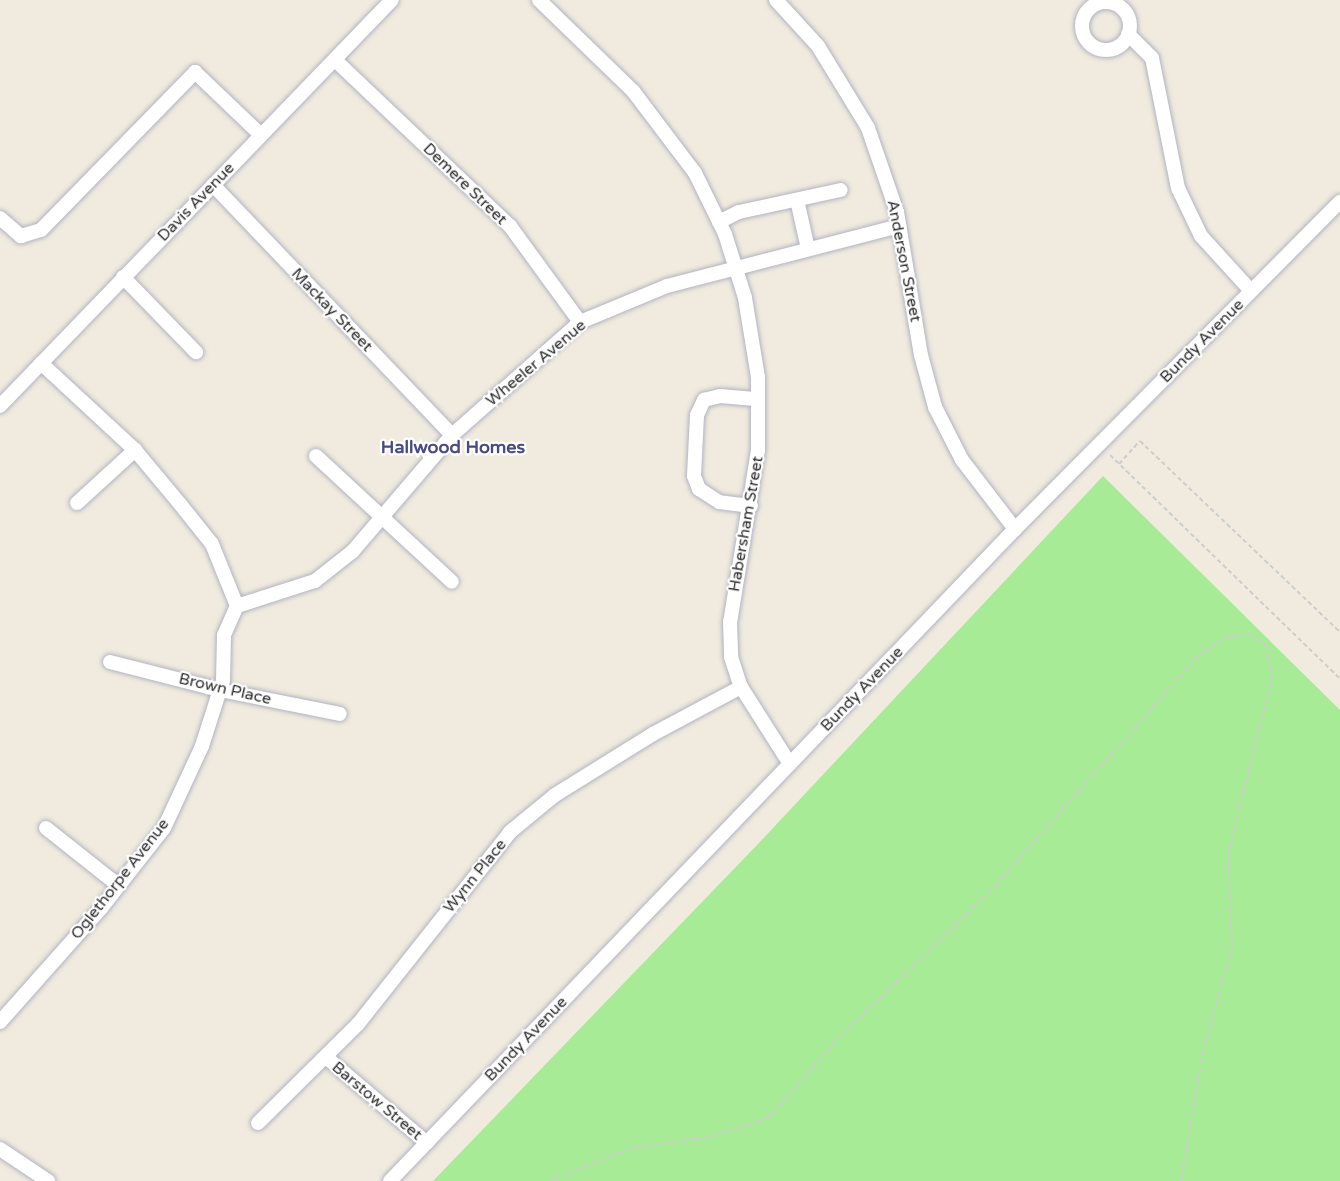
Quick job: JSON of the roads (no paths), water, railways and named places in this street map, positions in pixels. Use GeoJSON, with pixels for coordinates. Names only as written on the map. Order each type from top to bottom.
{"type":"FeatureCollection","features":[{"type":"Feature","properties":{"kind":"street","name":"Davis Avenue"},"geometry":{"type":"LineString","coordinates":[[0,406],[392,0]]}},
{"type":"Feature","properties":{"kind":"street","name":"Habersham Street"},"geometry":{"type":"LineString","coordinates":[[539,0],[633,91],[695,173],[719,222],[735,267],[745,298],[758,399],[758,450],[751,506],[730,622],[732,657],[741,687],[790,764]]}},
{"type":"Feature","properties":{"kind":"street","name":"Anderson Street"},"geometry":{"type":"LineString","coordinates":[[776,0],[818,46],[868,128],[899,226],[921,355],[935,407],[962,460],[1015,529]]}},
{"type":"Feature","properties":{"kind":"street"},"geometry":{"type":"LineString","coordinates":[[1128,34],[1152,58],[1178,188],[1201,236],[1251,291]]}},
{"type":"Feature","properties":{"kind":"street","name":"Demere Street"},"geometry":{"type":"LineString","coordinates":[[335,60],[510,226],[580,322]]}},
{"type":"Feature","properties":{"kind":"street"},"geometry":{"type":"LineString","coordinates":[[2,224],[21,236],[41,230],[195,72],[261,135]]}},
{"type":"Feature","properties":{"kind":"street","name":"Mackay Street"},"geometry":{"type":"LineString","coordinates":[[213,185],[452,435]]}},
{"type":"Feature","properties":{"kind":"street"},"geometry":{"type":"LineString","coordinates":[[719,222],[739,212],[841,190]]}},
{"type":"Feature","properties":{"kind":"street"},"geometry":{"type":"LineString","coordinates":[[797,200],[808,249]]}},
{"type":"Feature","properties":{"kind":"street","name":"Bundy Avenue"},"geometry":{"type":"LineString","coordinates":[[390,1181],[1015,529],[1340,202]]}},
{"type":"Feature","properties":{"kind":"street","name":"Wheeler Avenue"},"geometry":{"type":"LineString","coordinates":[[237,606],[315,581],[353,551],[452,435],[580,322],[667,286],[899,226]]}},
{"type":"Feature","properties":{"kind":"street"},"geometry":{"type":"LineString","coordinates":[[123,278],[196,352]]}},
{"type":"Feature","properties":{"kind":"street"},"geometry":{"type":"LineString","coordinates":[[41,363],[135,450],[212,544],[237,606]]}},
{"type":"Feature","properties":{"kind":"street"},"geometry":{"type":"LineString","coordinates":[[751,506],[719,502],[699,489],[694,476],[697,415],[704,400],[720,396],[758,399]]}},
{"type":"Feature","properties":{"kind":"street"},"geometry":{"type":"LineString","coordinates":[[77,503],[135,450]]}},
{"type":"Feature","properties":{"kind":"street"},"geometry":{"type":"LineString","coordinates":[[316,456],[385,516],[452,582]]}},
{"type":"Feature","properties":{"kind":"street","name":"Oglethorpe Avenue"},"geometry":{"type":"LineString","coordinates":[[0,1022],[164,828],[202,746],[220,690],[224,635],[237,606]]}},
{"type":"Feature","properties":{"kind":"street","name":"Brown Place"},"geometry":{"type":"LineString","coordinates":[[110,662],[220,690],[340,714]]}},
{"type":"Feature","properties":{"kind":"street","name":"Wynn Place"},"geometry":{"type":"LineString","coordinates":[[258,1123],[327,1058],[400,973],[510,832],[555,795],[653,734],[741,687]]}},
{"type":"Feature","properties":{"kind":"street"},"geometry":{"type":"LineString","coordinates":[[46,828],[118,885]]}},
{"type":"Feature","properties":{"kind":"street","name":"Barstow Street"},"geometry":{"type":"LineString","coordinates":[[327,1058],[426,1143]]}},
{"type":"Feature","properties":{"kind":"street"},"geometry":{"type":"LineString","coordinates":[[0,1149],[48,1181]]}},
{"type":"Feature","properties":{"kind":"district","name":"Hallwood Homes"},"geometry":{"type":"Point","coordinates":[453,447]}}]}
